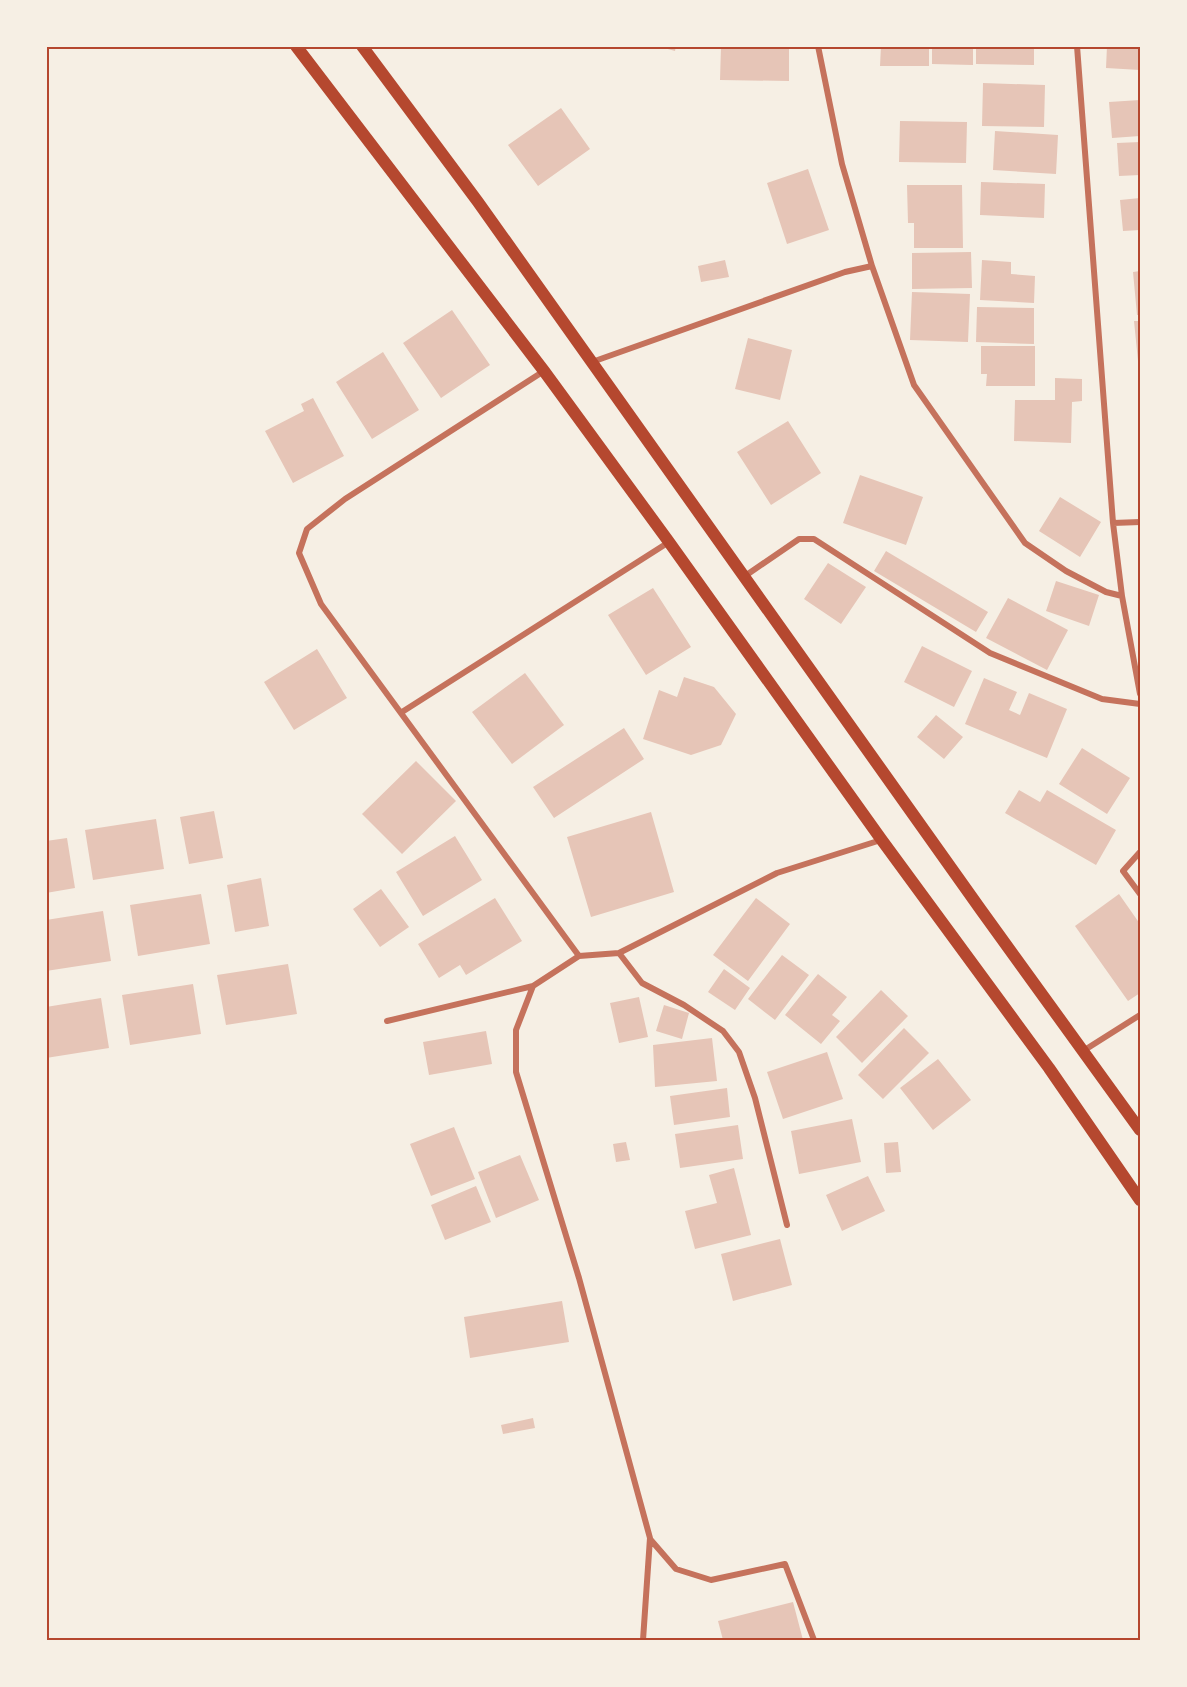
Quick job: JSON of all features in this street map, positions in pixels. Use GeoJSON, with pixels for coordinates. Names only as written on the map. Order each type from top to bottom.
{"type":"FeatureCollection","features":[{"type":"Feature","properties":{"kind":"main road"},"geometry":{"type":"LineString","coordinates":[[296,46],[544,371],[1049,1068],[1140,1200]]}},
{"type":"Feature","properties":{"kind":"main road"},"geometry":{"type":"LineString","coordinates":[[362,46],[478,202],[1082,1052],[1140,1130]]}},
{"type":"Feature","properties":{"kind":"street"},"geometry":{"type":"LineString","coordinates":[[818,46],[842,164],[872,266],[914,385],[1025,543],[1066,571],[1106,592],[1122,596]]}},
{"type":"Feature","properties":{"kind":"street"},"geometry":{"type":"LineString","coordinates":[[1077,46],[1113,523],[1122,596],[1140,694]]}},
{"type":"Feature","properties":{"kind":"street"},"geometry":{"type":"LineString","coordinates":[[592,362],[834,276],[872,266]]}},
{"type":"Feature","properties":{"kind":"street"},"geometry":{"type":"LineString","coordinates":[[544,371],[345,499],[307,529],[298,553],[321,604],[579,956]]}},
{"type":"Feature","properties":{"kind":"street"},"geometry":{"type":"LineString","coordinates":[[1113,523],[1140,522]]}},
{"type":"Feature","properties":{"kind":"street"},"geometry":{"type":"LineString","coordinates":[[745,576],[799,539],[814,539],[990,653],[1102,699],[1140,704]]}},
{"type":"Feature","properties":{"kind":"street"},"geometry":{"type":"LineString","coordinates":[[402,712],[669,542]]}},
{"type":"Feature","properties":{"kind":"street"},"geometry":{"type":"LineString","coordinates":[[387,1021],[533,986],[579,956],[619,953],[777,873],[881,839]]}},
{"type":"Feature","properties":{"kind":"street"},"geometry":{"type":"LineString","coordinates":[[1140,852],[1124,871],[1140,894]]}},
{"type":"Feature","properties":{"kind":"street"},"geometry":{"type":"LineString","coordinates":[[619,953],[642,983],[684,1005],[723,1031],[739,1053],[755,1098],[787,1225]]}},
{"type":"Feature","properties":{"kind":"street"},"geometry":{"type":"LineString","coordinates":[[533,986],[516,1030],[516,1072],[579,1278],[650,1538],[643,1641]]}},
{"type":"Feature","properties":{"kind":"street"},"geometry":{"type":"LineString","coordinates":[[1082,1052],[1140,1015]]}},
{"type":"Feature","properties":{"kind":"street"},"geometry":{"type":"LineString","coordinates":[[650,1538],[676,1569],[711,1580],[785,1564],[814,1641]]}},
{"type":"Feature","properties":{"kind":"building"},"geometry":{"type":"Polygon","coordinates":[[[657,46],[676,46],[675,51],[657,46]]]}},
{"type":"Feature","properties":{"kind":"building"},"geometry":{"type":"Polygon","coordinates":[[[881,46],[929,46],[929,66],[880,66],[881,46]]]}},
{"type":"Feature","properties":{"kind":"building"},"geometry":{"type":"Polygon","coordinates":[[[932,46],[973,46],[973,65],[932,64],[932,46]]]}},
{"type":"Feature","properties":{"kind":"building"},"geometry":{"type":"Polygon","coordinates":[[[976,46],[1034,46],[1034,65],[976,64],[976,46]]]}},
{"type":"Feature","properties":{"kind":"building"},"geometry":{"type":"Polygon","coordinates":[[[1107,46],[1140,46],[1140,70],[1106,68],[1107,46]]]}},
{"type":"Feature","properties":{"kind":"building"},"geometry":{"type":"Polygon","coordinates":[[[721,47],[789,48],[789,81],[720,80],[721,47]]]}},
{"type":"Feature","properties":{"kind":"building"},"geometry":{"type":"Polygon","coordinates":[[[983,83],[1045,85],[1044,127],[982,126],[983,83]]]}},
{"type":"Feature","properties":{"kind":"building"},"geometry":{"type":"Polygon","coordinates":[[[1140,100],[1140,136],[1112,138],[1109,102],[1140,100]]]}},
{"type":"Feature","properties":{"kind":"building"},"geometry":{"type":"Polygon","coordinates":[[[561,108],[590,149],[538,186],[508,145],[561,108]]]}},
{"type":"Feature","properties":{"kind":"building"},"geometry":{"type":"Polygon","coordinates":[[[900,121],[967,122],[966,163],[899,162],[900,121]]]}},
{"type":"Feature","properties":{"kind":"building"},"geometry":{"type":"Polygon","coordinates":[[[995,131],[1058,135],[1056,174],[993,170],[995,131]]]}},
{"type":"Feature","properties":{"kind":"building"},"geometry":{"type":"Polygon","coordinates":[[[1140,142],[1140,175],[1119,176],[1117,143],[1140,142]]]}},
{"type":"Feature","properties":{"kind":"building"},"geometry":{"type":"Polygon","coordinates":[[[808,169],[829,230],[787,244],[767,183],[808,169]]]}},
{"type":"Feature","properties":{"kind":"building"},"geometry":{"type":"Polygon","coordinates":[[[981,182],[1045,184],[1044,218],[980,215],[981,182]]]}},
{"type":"Feature","properties":{"kind":"building"},"geometry":{"type":"Polygon","coordinates":[[[907,185],[962,185],[963,248],[914,248],[914,223],[908,223],[907,185]]]}},
{"type":"Feature","properties":{"kind":"building"},"geometry":{"type":"Polygon","coordinates":[[[1140,198],[1140,230],[1123,231],[1120,200],[1140,198]]]}},
{"type":"Feature","properties":{"kind":"building"},"geometry":{"type":"Polygon","coordinates":[[[971,252],[972,288],[912,289],[912,253],[971,252]]]}},
{"type":"Feature","properties":{"kind":"building"},"geometry":{"type":"Polygon","coordinates":[[[725,260],[729,277],[701,282],[698,266],[725,260]]]}},
{"type":"Feature","properties":{"kind":"building"},"geometry":{"type":"Polygon","coordinates":[[[982,260],[1011,262],[1011,274],[1035,276],[1034,303],[980,300],[982,260]]]}},
{"type":"Feature","properties":{"kind":"building"},"geometry":{"type":"Polygon","coordinates":[[[1140,271],[1140,315],[1137,315],[1133,272],[1140,271]]]}},
{"type":"Feature","properties":{"kind":"building"},"geometry":{"type":"Polygon","coordinates":[[[912,292],[970,294],[968,342],[910,340],[912,292]]]}},
{"type":"Feature","properties":{"kind":"building"},"geometry":{"type":"Polygon","coordinates":[[[977,307],[1034,308],[1034,344],[976,342],[977,307]]]}},
{"type":"Feature","properties":{"kind":"building"},"geometry":{"type":"Polygon","coordinates":[[[452,310],[490,365],[441,398],[403,343],[452,310]]]}},
{"type":"Feature","properties":{"kind":"building"},"geometry":{"type":"Polygon","coordinates":[[[1134,321],[1140,321],[1140,361],[1138,361],[1134,321]]]}},
{"type":"Feature","properties":{"kind":"building"},"geometry":{"type":"Polygon","coordinates":[[[748,338],[792,350],[780,400],[735,389],[748,338]]]}},
{"type":"Feature","properties":{"kind":"building"},"geometry":{"type":"Polygon","coordinates":[[[981,346],[1035,346],[1035,386],[986,386],[987,374],[981,374],[981,346]]]}},
{"type":"Feature","properties":{"kind":"building"},"geometry":{"type":"Polygon","coordinates":[[[383,352],[419,410],[372,439],[336,382],[383,352]]]}},
{"type":"Feature","properties":{"kind":"building"},"geometry":{"type":"Polygon","coordinates":[[[1055,378],[1082,379],[1082,401],[1072,402],[1071,443],[1014,441],[1015,400],[1055,400],[1055,378]]]}},
{"type":"Feature","properties":{"kind":"building"},"geometry":{"type":"Polygon","coordinates":[[[313,398],[344,456],[293,483],[265,431],[304,411],[301,404],[313,398]]]}},
{"type":"Feature","properties":{"kind":"building"},"geometry":{"type":"Polygon","coordinates":[[[788,421],[821,473],[771,505],[737,452],[788,421]]]}},
{"type":"Feature","properties":{"kind":"building"},"geometry":{"type":"Polygon","coordinates":[[[860,475],[923,497],[906,545],[843,523],[860,475]]]}},
{"type":"Feature","properties":{"kind":"building"},"geometry":{"type":"Polygon","coordinates":[[[1060,497],[1101,522],[1080,557],[1039,531],[1060,497]]]}},
{"type":"Feature","properties":{"kind":"building"},"geometry":{"type":"Polygon","coordinates":[[[886,551],[988,612],[976,632],[874,571],[886,551]]]}},
{"type":"Feature","properties":{"kind":"building"},"geometry":{"type":"Polygon","coordinates":[[[828,563],[866,587],[841,624],[804,599],[828,563]]]}},
{"type":"Feature","properties":{"kind":"building"},"geometry":{"type":"Polygon","coordinates":[[[1056,581],[1099,595],[1089,626],[1046,611],[1056,581]]]}},
{"type":"Feature","properties":{"kind":"building"},"geometry":{"type":"Polygon","coordinates":[[[653,588],[691,647],[646,675],[608,615],[653,588]]]}},
{"type":"Feature","properties":{"kind":"building"},"geometry":{"type":"Polygon","coordinates":[[[1008,598],[1068,630],[1047,670],[986,638],[1008,598]]]}},
{"type":"Feature","properties":{"kind":"building"},"geometry":{"type":"Polygon","coordinates":[[[922,646],[972,671],[954,707],[904,682],[922,646]]]}},
{"type":"Feature","properties":{"kind":"building"},"geometry":{"type":"Polygon","coordinates":[[[317,649],[347,698],[294,730],[264,682],[317,649]]]}},
{"type":"Feature","properties":{"kind":"building"},"geometry":{"type":"Polygon","coordinates":[[[525,673],[564,725],[512,764],[472,712],[525,673]]]}},
{"type":"Feature","properties":{"kind":"building"},"geometry":{"type":"Polygon","coordinates":[[[684,677],[714,687],[736,714],[721,745],[691,755],[643,739],[659,690],[677,697],[684,677]]]}},
{"type":"Feature","properties":{"kind":"building"},"geometry":{"type":"Polygon","coordinates":[[[984,678],[1017,692],[1009,710],[1020,715],[1029,693],[1067,709],[1047,758],[965,724],[984,678]]]}},
{"type":"Feature","properties":{"kind":"building"},"geometry":{"type":"Polygon","coordinates":[[[936,715],[963,737],[944,759],[917,737],[936,715]]]}},
{"type":"Feature","properties":{"kind":"building"},"geometry":{"type":"Polygon","coordinates":[[[624,728],[644,759],[554,818],[533,787],[624,728]]]}},
{"type":"Feature","properties":{"kind":"building"},"geometry":{"type":"Polygon","coordinates":[[[1082,748],[1130,778],[1107,814],[1059,784],[1082,748]]]}},
{"type":"Feature","properties":{"kind":"building"},"geometry":{"type":"Polygon","coordinates":[[[416,761],[456,801],[402,854],[362,814],[416,761]]]}},
{"type":"Feature","properties":{"kind":"building"},"geometry":{"type":"Polygon","coordinates":[[[1019,790],[1040,802],[1047,790],[1116,830],[1096,865],[1005,813],[1019,790]]]}},
{"type":"Feature","properties":{"kind":"building"},"geometry":{"type":"Polygon","coordinates":[[[214,811],[223,858],[189,864],[180,817],[214,811]]]}},
{"type":"Feature","properties":{"kind":"building"},"geometry":{"type":"Polygon","coordinates":[[[651,812],[674,892],[591,917],[567,837],[651,812]]]}},
{"type":"Feature","properties":{"kind":"building"},"geometry":{"type":"Polygon","coordinates":[[[156,819],[164,869],[93,880],[85,830],[156,819]]]}},
{"type":"Feature","properties":{"kind":"building"},"geometry":{"type":"Polygon","coordinates":[[[455,836],[482,880],[423,916],[396,872],[455,836]]]}},
{"type":"Feature","properties":{"kind":"building"},"geometry":{"type":"Polygon","coordinates":[[[67,838],[75,888],[46,893],[46,841],[67,838]]]}},
{"type":"Feature","properties":{"kind":"building"},"geometry":{"type":"Polygon","coordinates":[[[261,878],[269,926],[235,932],[227,885],[261,878]]]}},
{"type":"Feature","properties":{"kind":"building"},"geometry":{"type":"Polygon","coordinates":[[[381,889],[409,927],[380,947],[353,909],[381,889]]]}},
{"type":"Feature","properties":{"kind":"building"},"geometry":{"type":"Polygon","coordinates":[[[201,894],[210,944],[138,956],[130,905],[201,894]]]}},
{"type":"Feature","properties":{"kind":"building"},"geometry":{"type":"Polygon","coordinates":[[[1119,894],[1140,924],[1140,993],[1128,1001],[1075,926],[1119,894]]]}},
{"type":"Feature","properties":{"kind":"building"},"geometry":{"type":"Polygon","coordinates":[[[495,898],[522,941],[466,975],[460,965],[439,978],[418,944],[495,898]]]}},
{"type":"Feature","properties":{"kind":"building"},"geometry":{"type":"Polygon","coordinates":[[[756,898],[790,924],[748,981],[713,955],[756,898]]]}},
{"type":"Feature","properties":{"kind":"building"},"geometry":{"type":"Polygon","coordinates":[[[103,911],[111,961],[46,971],[46,920],[103,911]]]}},
{"type":"Feature","properties":{"kind":"building"},"geometry":{"type":"Polygon","coordinates":[[[782,955],[809,975],[775,1020],[748,999],[782,955]]]}},
{"type":"Feature","properties":{"kind":"building"},"geometry":{"type":"Polygon","coordinates":[[[288,964],[297,1014],[226,1025],[217,975],[288,964]]]}},
{"type":"Feature","properties":{"kind":"building"},"geometry":{"type":"Polygon","coordinates":[[[724,969],[750,988],[735,1010],[708,992],[724,969]]]}},
{"type":"Feature","properties":{"kind":"building"},"geometry":{"type":"Polygon","coordinates":[[[818,974],[847,997],[832,1015],[840,1021],[821,1044],[785,1015],[818,974]]]}},
{"type":"Feature","properties":{"kind":"building"},"geometry":{"type":"Polygon","coordinates":[[[193,984],[201,1034],[130,1045],[122,995],[193,984]]]}},
{"type":"Feature","properties":{"kind":"building"},"geometry":{"type":"Polygon","coordinates":[[[881,990],[908,1016],[862,1063],[836,1037],[881,990]]]}},
{"type":"Feature","properties":{"kind":"building"},"geometry":{"type":"Polygon","coordinates":[[[639,997],[648,1037],[619,1043],[610,1003],[639,997]]]}},
{"type":"Feature","properties":{"kind":"building"},"geometry":{"type":"Polygon","coordinates":[[[101,998],[109,1048],[46,1058],[46,1007],[101,998]]]}},
{"type":"Feature","properties":{"kind":"building"},"geometry":{"type":"Polygon","coordinates":[[[664,1005],[689,1013],[682,1039],[656,1031],[664,1005]]]}},
{"type":"Feature","properties":{"kind":"building"},"geometry":{"type":"Polygon","coordinates":[[[904,1028],[929,1053],[883,1099],[858,1075],[904,1028]]]}},
{"type":"Feature","properties":{"kind":"building"},"geometry":{"type":"Polygon","coordinates":[[[486,1031],[492,1064],[429,1075],[423,1042],[486,1031]]]}},
{"type":"Feature","properties":{"kind":"building"},"geometry":{"type":"Polygon","coordinates":[[[712,1038],[717,1081],[655,1087],[653,1045],[712,1038]]]}},
{"type":"Feature","properties":{"kind":"building"},"geometry":{"type":"Polygon","coordinates":[[[827,1052],[843,1099],[783,1119],[767,1072],[827,1052]]]}},
{"type":"Feature","properties":{"kind":"building"},"geometry":{"type":"Polygon","coordinates":[[[938,1059],[971,1100],[933,1130],[900,1088],[938,1059]]]}},
{"type":"Feature","properties":{"kind":"building"},"geometry":{"type":"Polygon","coordinates":[[[727,1088],[730,1117],[674,1125],[670,1096],[727,1088]]]}},
{"type":"Feature","properties":{"kind":"building"},"geometry":{"type":"Polygon","coordinates":[[[852,1119],[861,1162],[799,1174],[791,1131],[852,1119]]]}},
{"type":"Feature","properties":{"kind":"building"},"geometry":{"type":"Polygon","coordinates":[[[738,1125],[743,1159],[680,1168],[675,1134],[738,1125]]]}},
{"type":"Feature","properties":{"kind":"building"},"geometry":{"type":"Polygon","coordinates":[[[454,1127],[475,1179],[431,1196],[410,1144],[454,1127]]]}},
{"type":"Feature","properties":{"kind":"building"},"geometry":{"type":"Polygon","coordinates":[[[626,1142],[630,1160],[616,1162],[613,1144],[626,1142]]]}},
{"type":"Feature","properties":{"kind":"building"},"geometry":{"type":"Polygon","coordinates":[[[898,1142],[901,1172],[886,1173],[884,1143],[898,1142]]]}},
{"type":"Feature","properties":{"kind":"building"},"geometry":{"type":"Polygon","coordinates":[[[520,1155],[539,1200],[496,1218],[478,1172],[520,1155]]]}},
{"type":"Feature","properties":{"kind":"building"},"geometry":{"type":"Polygon","coordinates":[[[734,1168],[751,1235],[695,1249],[685,1211],[717,1203],[709,1175],[734,1168]]]}},
{"type":"Feature","properties":{"kind":"building"},"geometry":{"type":"Polygon","coordinates":[[[868,1176],[885,1211],[842,1231],[826,1195],[868,1176]]]}},
{"type":"Feature","properties":{"kind":"building"},"geometry":{"type":"Polygon","coordinates":[[[476,1186],[491,1222],[445,1240],[431,1205],[476,1186]]]}},
{"type":"Feature","properties":{"kind":"building"},"geometry":{"type":"Polygon","coordinates":[[[780,1239],[792,1285],[733,1301],[721,1254],[780,1239]]]}},
{"type":"Feature","properties":{"kind":"building"},"geometry":{"type":"Polygon","coordinates":[[[562,1301],[569,1342],[470,1358],[464,1317],[562,1301]]]}},
{"type":"Feature","properties":{"kind":"building"},"geometry":{"type":"Polygon","coordinates":[[[533,1418],[535,1428],[503,1434],[501,1425],[533,1418]]]}},
{"type":"Feature","properties":{"kind":"building"},"geometry":{"type":"Polygon","coordinates":[[[793,1602],[803,1640],[723,1640],[718,1621],[793,1602]]]}}]}
